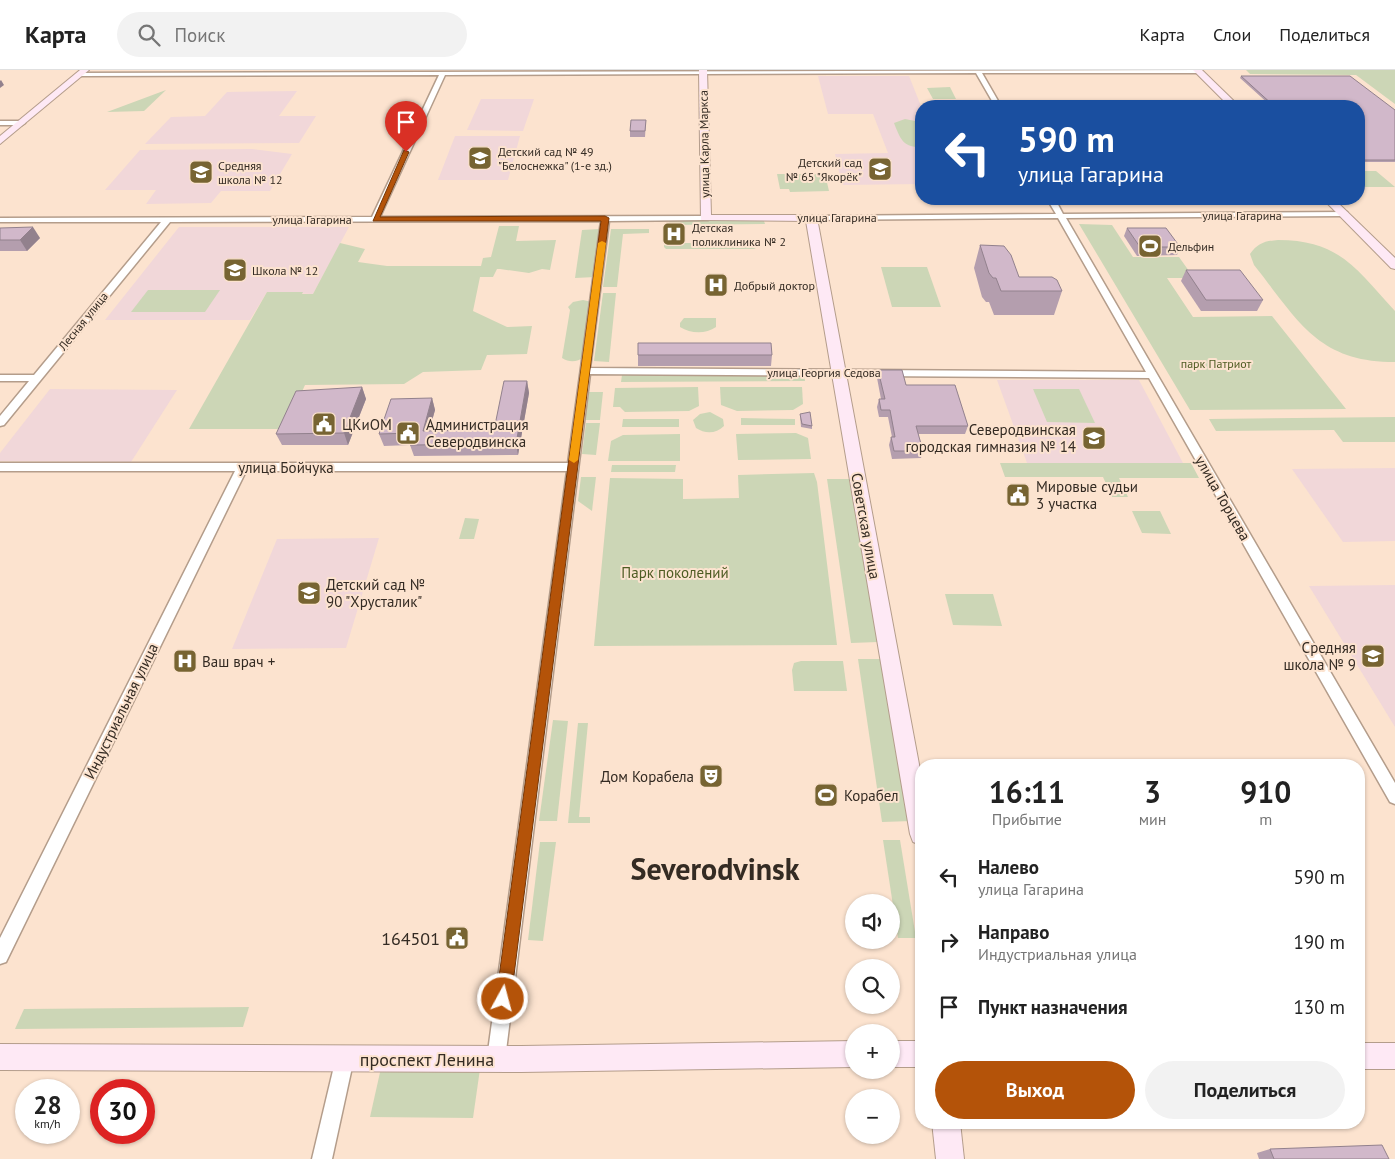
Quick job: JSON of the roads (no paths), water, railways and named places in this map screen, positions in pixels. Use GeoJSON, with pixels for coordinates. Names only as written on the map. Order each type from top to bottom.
{"type":"FeatureCollection","features":[{"type":"Feature","properties":{"kind":"street","name":"улица Карла Маркса"},"geometry":{"type":"LineString","coordinates":[[703,71],[705,218]]}},
{"type":"Feature","properties":{"kind":"street"},"geometry":{"type":"LineString","coordinates":[[0,141],[83,72],[1197,71],[1228,100]]}},
{"type":"Feature","properties":{"kind":"street"},"geometry":{"type":"LineString","coordinates":[[978,72],[994,100]]}},
{"type":"Feature","properties":{"kind":"street"},"geometry":{"type":"LineString","coordinates":[[375,219],[443,73]]}},
{"type":"Feature","properties":{"kind":"street"},"geometry":{"type":"LineString","coordinates":[[0,123],[22,123]]}},
{"type":"Feature","properties":{"kind":"street","name":"улица Торцева"},"geometry":{"type":"LineString","coordinates":[[1055,205],[1395,797]]}},
{"type":"Feature","properties":{"kind":"street"},"geometry":{"type":"LineString","coordinates":[[1334,205],[1395,265]]}},
{"type":"Feature","properties":{"kind":"street","name":"улица Гагарина"},"geometry":{"type":"LineString","coordinates":[[0,220],[811,218],[1344,214]]}},
{"type":"Feature","properties":{"kind":"street"},"geometry":{"type":"LineString","coordinates":[[496,1059],[605,218]]}},
{"type":"Feature","properties":{"kind":"street","name":"Советская улица"},"geometry":{"type":"LineString","coordinates":[[811,218],[915,801]]}},
{"type":"Feature","properties":{"kind":"street","name":"Лесная улица"},"geometry":{"type":"LineString","coordinates":[[0,423],[166,220]]}},
{"type":"Feature","properties":{"kind":"street","name":"улица Георгия Седова"},"geometry":{"type":"LineString","coordinates":[[585,371],[1152,375]]}},
{"type":"Feature","properties":{"kind":"street"},"geometry":{"type":"LineString","coordinates":[[0,378],[37,378]]}},
{"type":"Feature","properties":{"kind":"street","name":"улица Бойчука"},"geometry":{"type":"LineString","coordinates":[[0,467],[573,466]]}},
{"type":"Feature","properties":{"kind":"street","name":"Индустриальная улица"},"geometry":{"type":"LineString","coordinates":[[0,956],[242,467]]}},
{"type":"Feature","properties":{"kind":"street","name":"проспект Ленина"},"geometry":{"type":"LineString","coordinates":[[0,1057],[496,1059],[845,1054]]}},
{"type":"Feature","properties":{"kind":"street"},"geometry":{"type":"LineString","coordinates":[[900,1054],[915,1054]]}},
{"type":"Feature","properties":{"kind":"street"},"geometry":{"type":"LineString","coordinates":[[1365,1056],[1395,1056]]}},
{"type":"Feature","properties":{"kind":"street"},"geometry":{"type":"LineString","coordinates":[[322,1159],[345,1058]]}},
{"type":"Feature","properties":{"kind":"street"},"geometry":{"type":"LineString","coordinates":[[947,1129],[950,1159]]}},
{"type":"Feature","properties":{"kind":"place","name":"Детский сад № 49 \"Белоснежка\" (1-е зд.)"},"geometry":{"type":"Point","coordinates":[480,158]}},
{"type":"Feature","properties":{"kind":"place","name":"Детский сад № 65 \"Якорёк\""},"geometry":{"type":"Point","coordinates":[880,169]}},
{"type":"Feature","properties":{"kind":"place","name":"Средняя школа № 12"},"geometry":{"type":"Point","coordinates":[201,172]}},
{"type":"Feature","properties":{"kind":"place","name":"Детская поликлиника № 2"},"geometry":{"type":"Point","coordinates":[674,234]}},
{"type":"Feature","properties":{"kind":"place","name":"Дельфин"},"geometry":{"type":"Point","coordinates":[1150,246]}},
{"type":"Feature","properties":{"kind":"place","name":"Школа № 12"},"geometry":{"type":"Point","coordinates":[235,270]}},
{"type":"Feature","properties":{"kind":"place","name":"Добрый доктор"},"geometry":{"type":"Point","coordinates":[716,285]}},
{"type":"Feature","properties":{"kind":"place","name":"ЦКиОМ"},"geometry":{"type":"Point","coordinates":[324,424]}},
{"type":"Feature","properties":{"kind":"place","name":"Администрация Северодвинска"},"geometry":{"type":"Point","coordinates":[408,433]}},
{"type":"Feature","properties":{"kind":"place","name":"Северодвинская городская гимназия № 14"},"geometry":{"type":"Point","coordinates":[1094,438]}},
{"type":"Feature","properties":{"kind":"place","name":"Мировые судьи 3 участка"},"geometry":{"type":"Point","coordinates":[1018,495]}},
{"type":"Feature","properties":{"kind":"place","name":"Детский сад № 90 \"Хрусталик\""},"geometry":{"type":"Point","coordinates":[309,593]}},
{"type":"Feature","properties":{"kind":"place","name":"Средняя школа № 9"},"geometry":{"type":"Point","coordinates":[1373,656]}},
{"type":"Feature","properties":{"kind":"place","name":"Ваш врач +"},"geometry":{"type":"Point","coordinates":[185,661]}},
{"type":"Feature","properties":{"kind":"place","name":"Дом Корабела"},"geometry":{"type":"Point","coordinates":[711,776]}},
{"type":"Feature","properties":{"kind":"place","name":"Корабел"},"geometry":{"type":"Point","coordinates":[826,795]}},
{"type":"Feature","properties":{"kind":"place","name":"164501"},"geometry":{"type":"Point","coordinates":[457,938]}},
{"type":"Feature","properties":{"kind":"district","name":"Severodvinsk"},"geometry":{"type":"Point","coordinates":[715,868]}},
{"type":"Feature","properties":{"kind":"park label","name":"парк Патриот"},"geometry":{"type":"Point","coordinates":[1216,363]}},
{"type":"Feature","properties":{"kind":"park label","name":"Парк поколений"},"geometry":{"type":"Point","coordinates":[675,572]}}]}
